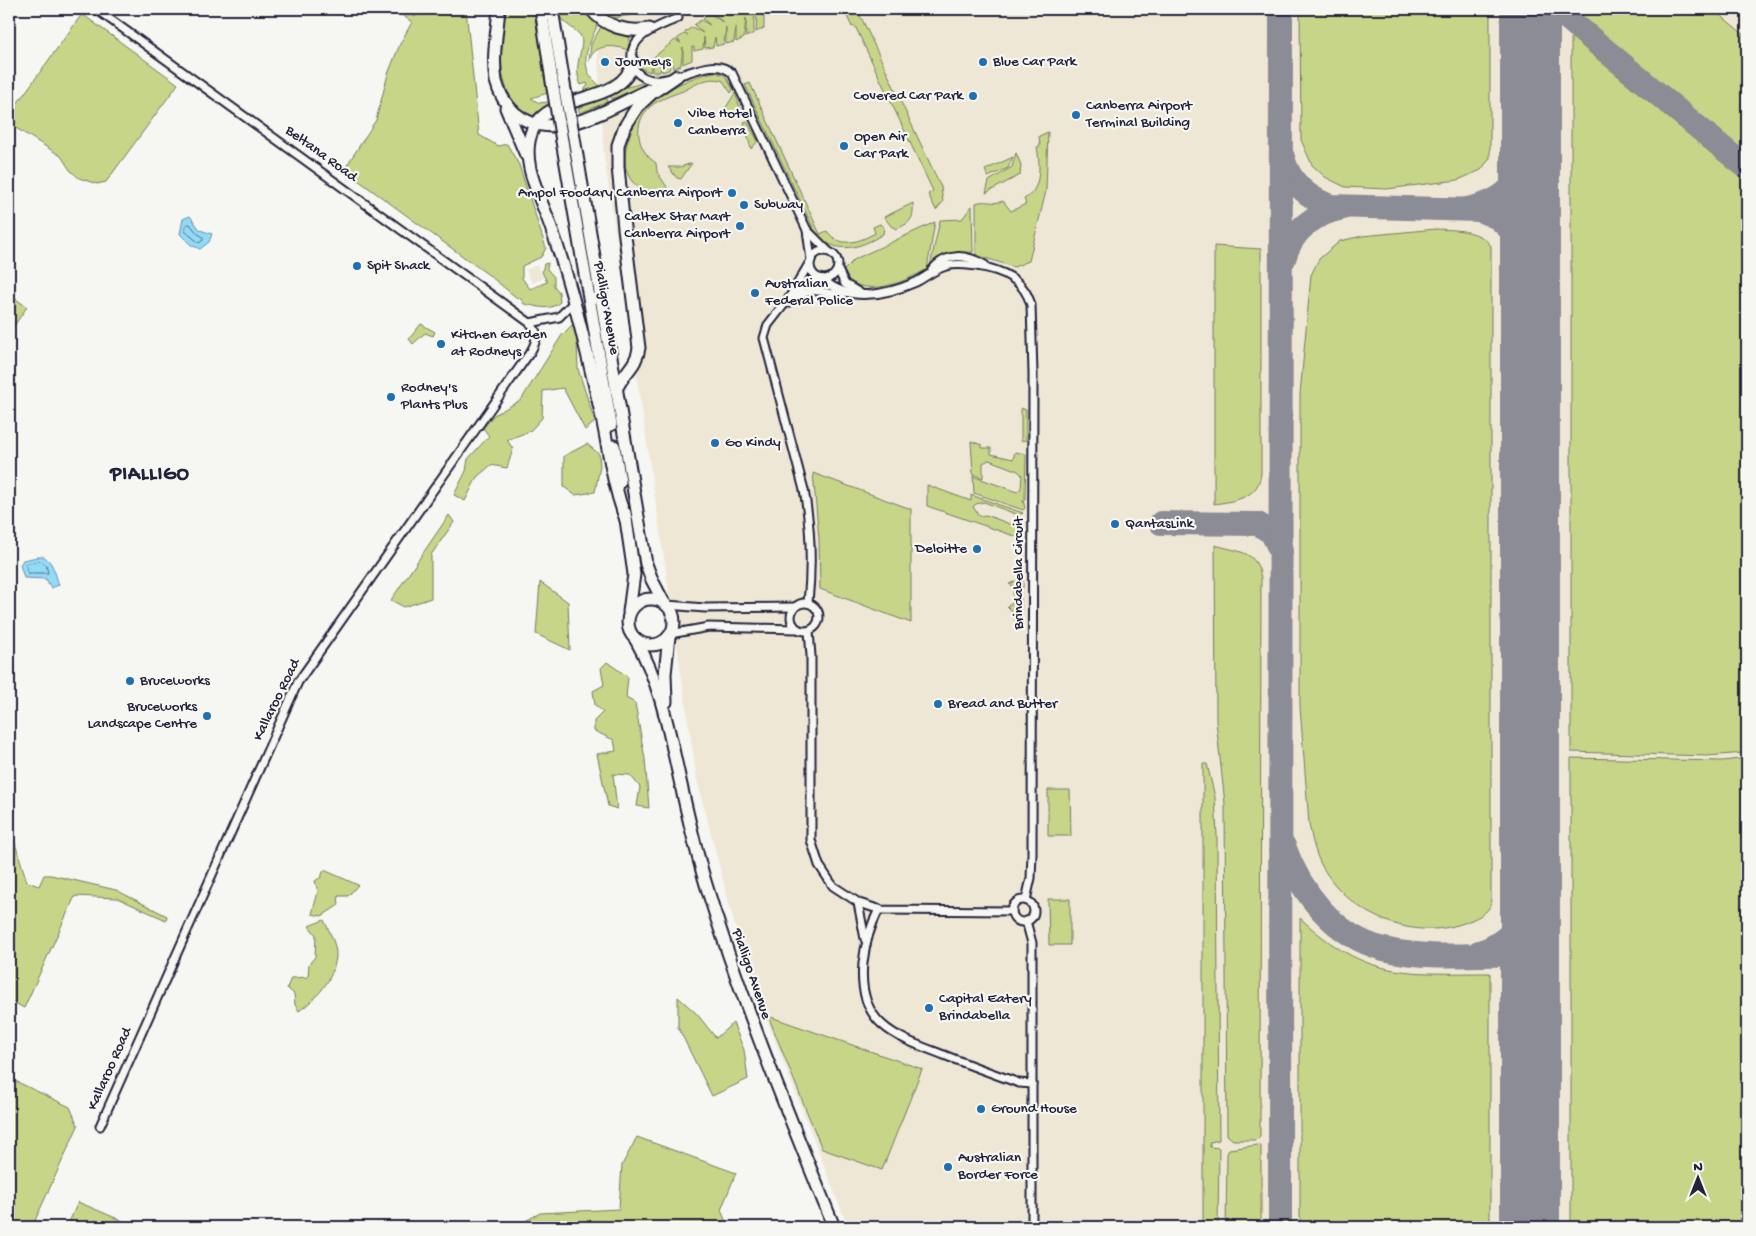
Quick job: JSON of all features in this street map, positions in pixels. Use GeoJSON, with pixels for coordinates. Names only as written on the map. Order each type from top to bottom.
{"type":"FeatureCollection","features":[{"type":"Feature","properties":{"kind":"main road"},"geometry":{"type":"LineString","coordinates":[[499,9],[495,64],[497,83],[529,164],[565,267],[601,415],[613,483],[626,520]]}},
{"type":"Feature","properties":{"kind":"main road","name":"Pialligo Avenue"},"geometry":{"type":"LineString","coordinates":[[540,9],[553,88],[568,139],[648,569],[666,604]]}},
{"type":"Feature","properties":{"kind":"main road","name":"Pialligo Avenue"},"geometry":{"type":"LineString","coordinates":[[552,9],[565,90],[568,139],[634,574],[629,612]]}},
{"type":"Feature","properties":{"kind":"main road"},"geometry":{"type":"LineString","coordinates":[[591,9],[600,18],[616,27],[631,30],[649,29]]}},
{"type":"Feature","properties":{"kind":"main road"},"geometry":{"type":"LineString","coordinates":[[529,164],[528,143],[536,124],[554,110],[612,87],[626,76],[633,62]]}},
{"type":"Feature","properties":{"kind":"main road"},"geometry":{"type":"LineString","coordinates":[[501,94],[517,114],[536,124],[553,127],[572,124],[677,76]]}},
{"type":"Feature","properties":{"kind":"main road"},"geometry":{"type":"LineString","coordinates":[[616,390],[621,379],[635,363],[639,348],[624,228],[618,167],[618,145],[624,128],[637,107],[652,93],[677,76]]}},
{"type":"Feature","properties":{"kind":"main road"},"geometry":{"type":"LineString","coordinates":[[656,599],[666,604],[674,619],[670,635],[653,645],[636,640],[629,630],[629,612],[642,600],[656,599]]}},
{"type":"Feature","properties":{"kind":"main road","name":"Pialligo Avenue"},"geometry":{"type":"LineString","coordinates":[[667,721],[665,674],[670,635]]}},
{"type":"Feature","properties":{"kind":"main road","name":"Pialligo Avenue"},"geometry":{"type":"LineString","coordinates":[[636,640],[650,666],[667,721],[694,843],[722,936],[763,1051],[834,1227]]}},
{"type":"Feature","properties":{"kind":"street","name":"Beltana Road"},"geometry":{"type":"LineString","coordinates":[[96,9],[530,323]]}},
{"type":"Feature","properties":{"kind":"street"},"geometry":{"type":"LineString","coordinates":[[678,18],[649,29],[636,43],[633,62],[636,71],[643,76],[655,79],[677,76],[718,66],[729,70],[737,81],[807,230],[812,272],[822,279]]}},
{"type":"Feature","properties":{"kind":"street"},"geometry":{"type":"LineString","coordinates":[[807,230],[837,259],[838,270],[845,284],[862,294]]}},
{"type":"Feature","properties":{"kind":"street"},"geometry":{"type":"LineString","coordinates":[[790,298],[817,253],[829,252]]}},
{"type":"Feature","properties":{"kind":"street","name":"Brindabella Circuit"},"geometry":{"type":"LineString","coordinates":[[822,279],[841,292],[862,294],[913,283],[926,276],[939,262],[954,257],[971,258],[989,268],[1015,278],[1028,295],[1031,305],[1032,854],[1031,878],[1026,900]]}},
{"type":"Feature","properties":{"kind":"street"},"geometry":{"type":"LineString","coordinates":[[808,604],[811,567],[808,515],[804,490],[764,342],[767,326],[790,298],[808,282],[832,277],[838,270]]}},
{"type":"Feature","properties":{"kind":"street"},"geometry":{"type":"LineString","coordinates":[[782,307],[805,292],[813,290],[821,290],[841,296],[862,294]]}},
{"type":"Feature","properties":{"kind":"street"},"geometry":{"type":"LineString","coordinates":[[530,323],[559,317],[574,302]]}},
{"type":"Feature","properties":{"kind":"street","name":"Kallaroo Road"},"geometry":{"type":"LineString","coordinates":[[100,1126],[298,682],[534,347],[537,334],[530,323]]}},
{"type":"Feature","properties":{"kind":"street"},"geometry":{"type":"LineString","coordinates":[[666,604],[705,608],[795,607],[808,604],[815,607],[819,617],[815,627],[809,631],[709,627],[670,635]]}},
{"type":"Feature","properties":{"kind":"street"},"geometry":{"type":"LineString","coordinates":[[795,607],[791,620],[796,629]]}},
{"type":"Feature","properties":{"kind":"street"},"geometry":{"type":"LineString","coordinates":[[809,631],[811,656],[811,840],[817,861],[824,874],[841,892],[858,903],[879,909],[1012,911]]}},
{"type":"Feature","properties":{"kind":"street"},"geometry":{"type":"LineString","coordinates":[[1012,911],[1017,902],[1026,900],[1032,905],[1034,912],[1026,921]]}},
{"type":"Feature","properties":{"kind":"street"},"geometry":{"type":"LineString","coordinates":[[858,903],[864,926],[865,944],[862,980],[865,998],[872,1012],[890,1032],[902,1040],[1019,1083],[1032,1084]]}},
{"type":"Feature","properties":{"kind":"street"},"geometry":{"type":"LineString","coordinates":[[865,944],[879,909]]}},
{"type":"Feature","properties":{"kind":"street"},"geometry":{"type":"LineString","coordinates":[[1012,911],[1017,920],[1026,921]]}},
{"type":"Feature","properties":{"kind":"street"},"geometry":{"type":"LineString","coordinates":[[1026,921],[1032,943],[1032,1227]]}},
{"type":"Feature","properties":{"kind":"shaded area"},"geometry":{"type":"Polygon","coordinates":[[[595,9],[1747,9],[1747,1227],[848,1227],[744,961],[697,780],[604,156],[595,9]]]}},
{"type":"Feature","properties":{"kind":"shaded area"},"geometry":{"type":"Polygon","coordinates":[[[537,265],[543,278],[532,283],[526,270],[537,265]]]}},
{"type":"Feature","properties":{"kind":"green space"},"geometry":{"type":"Polygon","coordinates":[[[393,9],[413,9],[410,13],[415,17],[421,9],[466,9],[479,135],[498,146],[507,144],[519,165],[546,248],[541,257],[522,266],[522,278],[530,289],[547,282],[542,272],[544,264],[548,263],[547,269],[554,277],[554,286],[559,292],[560,302],[556,305],[543,308],[524,304],[521,299],[517,298],[490,276],[344,170],[376,120],[388,74],[400,44],[412,22],[393,9]]]}},
{"type":"Feature","properties":{"kind":"green space"},"geometry":{"type":"Polygon","coordinates":[[[505,9],[534,9],[548,93],[531,98],[539,103],[549,102],[550,106],[536,116],[521,109],[511,97],[506,86],[501,61],[505,9]]]}},
{"type":"Feature","properties":{"kind":"green space"},"geometry":{"type":"Polygon","coordinates":[[[560,9],[583,9],[597,24],[588,47],[586,64],[592,78],[600,87],[574,97],[574,95],[583,91],[588,85],[587,83],[581,85],[578,78],[578,63],[582,39],[578,33],[562,20],[560,9]]]}},
{"type":"Feature","properties":{"kind":"green space"},"geometry":{"type":"Polygon","coordinates":[[[605,9],[659,9],[615,18],[605,9]]]}},
{"type":"Feature","properties":{"kind":"green space"},"geometry":{"type":"Polygon","coordinates":[[[720,9],[729,16],[731,15],[723,9],[736,9],[742,15],[744,13],[739,9],[764,9],[764,28],[756,32],[757,18],[754,18],[754,33],[746,37],[746,18],[744,38],[736,42],[736,27],[734,42],[726,44],[726,27],[724,44],[716,46],[715,37],[713,47],[705,48],[704,37],[703,49],[694,51],[694,47],[692,47],[692,60],[683,64],[683,47],[681,65],[673,69],[672,59],[669,70],[662,72],[662,61],[660,72],[652,72],[652,63],[650,72],[642,69],[640,65],[650,60],[675,40],[681,43],[677,39],[684,34],[688,35],[685,32],[692,27],[703,33],[694,25],[701,20],[710,25],[703,19],[709,13],[724,23],[711,12],[720,9]]]}},
{"type":"Feature","properties":{"kind":"green space"},"geometry":{"type":"Polygon","coordinates":[[[1300,9],[1490,9],[1490,158],[1481,170],[1458,180],[1387,189],[1345,187],[1325,177],[1312,165],[1301,140],[1300,9]]]}},
{"type":"Feature","properties":{"kind":"green space"},"geometry":{"type":"Polygon","coordinates":[[[1571,9],[1713,9],[1747,37],[1747,158],[1684,106],[1682,100],[1679,102],[1571,11],[1571,9]]]}},
{"type":"Feature","properties":{"kind":"green space"},"geometry":{"type":"Polygon","coordinates":[[[857,11],[862,19],[941,187],[943,202],[936,210],[928,194],[933,191],[855,26],[852,27],[846,14],[857,11]]]}},
{"type":"Feature","properties":{"kind":"green space"},"geometry":{"type":"Polygon","coordinates":[[[82,14],[178,84],[106,182],[97,184],[79,178],[70,170],[61,156],[11,125],[9,115],[82,14]]]}},
{"type":"Feature","properties":{"kind":"green space"},"geometry":{"type":"Polygon","coordinates":[[[601,27],[630,38],[628,50],[617,47],[600,48],[595,51],[589,61],[591,44],[601,27]]]}},
{"type":"Feature","properties":{"kind":"green space"},"geometry":{"type":"Polygon","coordinates":[[[1571,37],[1747,183],[1747,752],[1745,753],[1707,756],[1571,752],[1571,37]]]}},
{"type":"Feature","properties":{"kind":"green space"},"geometry":{"type":"Polygon","coordinates":[[[714,72],[725,75],[733,89],[731,93],[723,81],[718,79],[707,80],[658,101],[645,113],[639,128],[641,143],[644,151],[656,163],[657,172],[667,187],[661,193],[644,190],[633,182],[627,171],[625,158],[627,143],[632,129],[640,116],[656,99],[680,84],[714,72]]]}},
{"type":"Feature","properties":{"kind":"green space"},"geometry":{"type":"Polygon","coordinates":[[[644,82],[642,86],[612,99],[609,94],[618,90],[644,82]]]}},
{"type":"Feature","properties":{"kind":"green space"},"geometry":{"type":"Polygon","coordinates":[[[750,83],[820,234],[827,231],[838,240],[844,242],[856,241],[875,233],[873,227],[880,224],[884,227],[883,234],[866,243],[850,247],[833,246],[817,236],[745,85],[750,83]]]}},
{"type":"Feature","properties":{"kind":"green space"},"geometry":{"type":"Polygon","coordinates":[[[735,93],[742,113],[730,119],[722,114],[735,93]]]}},
{"type":"Feature","properties":{"kind":"green space"},"geometry":{"type":"Polygon","coordinates":[[[606,97],[607,102],[580,113],[577,106],[606,97]]]}},
{"type":"Feature","properties":{"kind":"green space"},"geometry":{"type":"Polygon","coordinates":[[[747,121],[758,141],[751,149],[744,122],[747,121]]]}},
{"type":"Feature","properties":{"kind":"green space"},"geometry":{"type":"Polygon","coordinates":[[[1048,132],[1046,191],[1029,261],[1014,267],[976,255],[976,203],[1003,201],[1011,211],[1026,204],[1024,199],[1030,195],[1037,183],[1039,161],[1037,147],[1040,146],[1039,136],[1048,132]]]}},
{"type":"Feature","properties":{"kind":"green space"},"geometry":{"type":"Polygon","coordinates":[[[1016,153],[1021,165],[1020,175],[986,193],[989,181],[1012,167],[1016,153]]]}},
{"type":"Feature","properties":{"kind":"green space"},"geometry":{"type":"Polygon","coordinates":[[[1013,157],[1008,168],[988,177],[985,170],[1013,157]]]}},
{"type":"Feature","properties":{"kind":"green space"},"geometry":{"type":"Polygon","coordinates":[[[692,163],[681,179],[677,178],[668,167],[680,167],[692,163]]]}},
{"type":"Feature","properties":{"kind":"green space"},"geometry":{"type":"Polygon","coordinates":[[[913,203],[912,217],[901,227],[896,229],[884,217],[913,203]]]}},
{"type":"Feature","properties":{"kind":"green space"},"geometry":{"type":"Polygon","coordinates":[[[972,206],[973,252],[951,253],[930,266],[940,220],[962,219],[972,206]]]}},
{"type":"Feature","properties":{"kind":"green space"},"geometry":{"type":"Polygon","coordinates":[[[935,222],[927,269],[908,279],[886,286],[864,287],[846,278],[844,270],[855,259],[935,222]]]}},
{"type":"Feature","properties":{"kind":"green space"},"geometry":{"type":"Polygon","coordinates":[[[1436,229],[1473,233],[1486,240],[1491,246],[1491,904],[1484,913],[1464,923],[1444,928],[1424,929],[1403,926],[1384,920],[1366,911],[1349,899],[1335,885],[1320,863],[1311,835],[1300,707],[1300,394],[1311,275],[1319,259],[1340,241],[1362,236],[1436,229]]]}},
{"type":"Feature","properties":{"kind":"green space"},"geometry":{"type":"Polygon","coordinates":[[[1214,246],[1261,249],[1261,473],[1256,488],[1245,497],[1214,504],[1214,246]]]}},
{"type":"Feature","properties":{"kind":"green space"},"geometry":{"type":"Polygon","coordinates":[[[9,294],[27,307],[9,333],[9,294]]]}},
{"type":"Feature","properties":{"kind":"green space"},"geometry":{"type":"Polygon","coordinates":[[[421,324],[435,332],[433,336],[425,333],[413,344],[409,339],[421,324]]]}},
{"type":"Feature","properties":{"kind":"green space"},"geometry":{"type":"Polygon","coordinates":[[[573,324],[577,340],[578,369],[595,422],[585,430],[563,388],[543,391],[542,418],[530,431],[507,440],[513,449],[507,468],[491,465],[477,477],[465,501],[454,495],[466,471],[468,459],[489,436],[483,428],[494,415],[521,400],[562,335],[573,324]]]}},
{"type":"Feature","properties":{"kind":"green space"},"geometry":{"type":"Polygon","coordinates":[[[1021,408],[1026,410],[1026,440],[1021,441],[1021,408]]]}},
{"type":"Feature","properties":{"kind":"green space"},"geometry":{"type":"Polygon","coordinates":[[[971,441],[982,445],[982,448],[991,448],[991,454],[1013,459],[1015,452],[1026,454],[1025,499],[1023,500],[1025,508],[1023,510],[974,493],[973,476],[1017,492],[1021,488],[1022,475],[1018,471],[989,460],[983,463],[983,478],[973,474],[971,441]]]}},
{"type":"Feature","properties":{"kind":"green space"},"geometry":{"type":"Polygon","coordinates":[[[587,444],[599,454],[600,466],[595,492],[575,495],[564,487],[564,456],[587,444]]]}},
{"type":"Feature","properties":{"kind":"green space"},"geometry":{"type":"Polygon","coordinates":[[[813,473],[911,509],[911,623],[820,589],[819,539],[813,473]]]}},
{"type":"Feature","properties":{"kind":"green space"},"geometry":{"type":"Polygon","coordinates":[[[927,485],[971,501],[971,495],[1023,513],[1018,515],[984,502],[973,507],[979,516],[986,515],[1023,529],[1023,539],[927,506],[927,485]]]}},
{"type":"Feature","properties":{"kind":"green space"},"geometry":{"type":"Polygon","coordinates":[[[449,515],[454,522],[431,555],[431,598],[404,607],[391,600],[449,515]]]}},
{"type":"Feature","properties":{"kind":"green space"},"geometry":{"type":"Polygon","coordinates":[[[1215,545],[1239,551],[1251,557],[1259,569],[1261,578],[1260,1136],[1256,1140],[1233,1140],[1227,1135],[1225,804],[1216,721],[1215,545]]]}},
{"type":"Feature","properties":{"kind":"green space"},"geometry":{"type":"Polygon","coordinates":[[[1023,578],[1023,588],[1021,589],[1021,583],[1018,584],[1018,591],[1021,591],[1021,621],[1015,621],[1015,616],[1012,616],[1012,611],[1007,606],[1013,602],[1013,586],[1009,584],[1023,578]]]}},
{"type":"Feature","properties":{"kind":"green space"},"geometry":{"type":"Polygon","coordinates":[[[540,582],[568,602],[570,650],[536,634],[540,582]]]}},
{"type":"Feature","properties":{"kind":"green space"},"geometry":{"type":"Polygon","coordinates":[[[607,662],[628,677],[626,698],[635,703],[645,759],[649,808],[637,806],[640,787],[630,775],[613,774],[617,809],[608,806],[597,754],[616,751],[614,740],[594,731],[594,721],[603,712],[595,705],[593,691],[604,685],[601,668],[607,662]]]}},
{"type":"Feature","properties":{"kind":"green space"},"geometry":{"type":"Polygon","coordinates":[[[1571,758],[1723,761],[1747,758],[1747,1227],[1571,1227],[1571,758]]]}},
{"type":"Feature","properties":{"kind":"green space"},"geometry":{"type":"Polygon","coordinates":[[[1203,764],[1207,764],[1215,797],[1217,836],[1219,1140],[1210,1142],[1210,1147],[1219,1148],[1218,1227],[1203,1227],[1203,764]]]}},
{"type":"Feature","properties":{"kind":"green space"},"geometry":{"type":"Polygon","coordinates":[[[1048,790],[1070,790],[1071,836],[1048,836],[1048,790]]]}},
{"type":"Feature","properties":{"kind":"green space"},"geometry":{"type":"Polygon","coordinates":[[[9,838],[14,840],[27,882],[39,886],[44,875],[51,875],[116,890],[167,916],[166,920],[117,898],[75,896],[24,1008],[9,1000],[9,838]]]}},
{"type":"Feature","properties":{"kind":"green space"},"geometry":{"type":"Polygon","coordinates":[[[324,870],[358,885],[348,896],[338,896],[339,905],[322,916],[312,914],[318,892],[315,881],[321,877],[324,870]]]}},
{"type":"Feature","properties":{"kind":"green space"},"geometry":{"type":"Polygon","coordinates":[[[1048,899],[1070,899],[1070,945],[1049,945],[1048,899]]]}},
{"type":"Feature","properties":{"kind":"green space"},"geometry":{"type":"Polygon","coordinates":[[[1300,918],[1346,953],[1367,963],[1388,969],[1410,972],[1490,973],[1490,1227],[1300,1227],[1300,918]]]}},
{"type":"Feature","properties":{"kind":"green space"},"geometry":{"type":"Polygon","coordinates":[[[324,920],[335,948],[334,966],[323,988],[299,1011],[295,1005],[294,994],[287,988],[291,978],[308,977],[309,964],[315,957],[316,935],[309,926],[324,920]]]}},
{"type":"Feature","properties":{"kind":"green space"},"geometry":{"type":"Polygon","coordinates":[[[678,997],[697,1014],[716,1038],[733,1023],[744,1050],[748,1079],[712,1096],[678,1027],[678,997]]]}},
{"type":"Feature","properties":{"kind":"green space"},"geometry":{"type":"Polygon","coordinates":[[[768,1016],[922,1069],[882,1170],[822,1149],[768,1016]]]}},
{"type":"Feature","properties":{"kind":"green space"},"geometry":{"type":"Polygon","coordinates":[[[9,1078],[70,1107],[78,1126],[32,1227],[9,1227],[9,1078]]]}},
{"type":"Feature","properties":{"kind":"green space"},"geometry":{"type":"Polygon","coordinates":[[[637,1137],[736,1173],[721,1210],[728,1227],[514,1227],[540,1213],[619,1209],[622,1165],[637,1137]]]}},
{"type":"Feature","properties":{"kind":"green space"},"geometry":{"type":"Polygon","coordinates":[[[1261,1146],[1261,1227],[1226,1227],[1227,1154],[1229,1149],[1261,1146]]]}},
{"type":"Feature","properties":{"kind":"green space"},"geometry":{"type":"Polygon","coordinates":[[[78,1202],[137,1227],[67,1227],[78,1202]]]}},
{"type":"Feature","properties":{"kind":"water"},"geometry":{"type":"Polygon","coordinates":[[[190,216],[200,230],[212,234],[209,242],[200,249],[191,245],[180,234],[183,219],[190,216]]]}},
{"type":"Feature","properties":{"kind":"water"},"geometry":{"type":"Polygon","coordinates":[[[42,556],[51,564],[59,585],[51,588],[46,579],[24,578],[20,565],[23,560],[42,556]]]}},
{"type":"Feature","properties":{"kind":"taxiway"},"geometry":{"type":"LineString","coordinates":[[1280,1227],[1281,9]]}},
{"type":"Feature","properties":{"kind":"taxiway"},"geometry":{"type":"LineString","coordinates":[[1529,9],[1530,16]]}},
{"type":"Feature","properties":{"kind":"taxiway"},"geometry":{"type":"LineString","coordinates":[[1556,9],[1747,168]]}},
{"type":"Feature","properties":{"kind":"taxiway"},"geometry":{"type":"LineString","coordinates":[[1466,209],[1492,201],[1511,188],[1523,168],[1530,143]]}},
{"type":"Feature","properties":{"kind":"taxiway"},"geometry":{"type":"LineString","coordinates":[[1283,157],[1290,174],[1301,188],[1307,194],[1331,206],[1479,210],[1498,218],[1515,234],[1530,263]]}},
{"type":"Feature","properties":{"kind":"taxiway"},"geometry":{"type":"LineString","coordinates":[[1284,259],[1292,240],[1305,225],[1322,214],[1343,208]]}},
{"type":"Feature","properties":{"kind":"taxiway"},"geometry":{"type":"LineString","coordinates":[[1161,523],[1258,524],[1272,533],[1281,552]]}},
{"type":"Feature","properties":{"kind":"taxiway"},"geometry":{"type":"LineString","coordinates":[[1284,846],[1299,880],[1310,896],[1335,923],[1366,943],[1384,949],[1418,954],[1456,956],[1530,954]]}},
{"type":"Feature","properties":{"kind":"taxiway"},"geometry":{"type":"LineString","coordinates":[[1479,952],[1499,943],[1514,930],[1524,912],[1530,892]]}},
{"type":"Feature","properties":{"kind":"runway"},"geometry":{"type":"LineString","coordinates":[[1530,9],[1530,1227]]}},
{"type":"Feature","properties":{"kind":"place","name":"Journeys"},"geometry":{"type":"Point","coordinates":[605,62]}},
{"type":"Feature","properties":{"kind":"place","name":"Blue Car Park"},"geometry":{"type":"Point","coordinates":[983,62]}},
{"type":"Feature","properties":{"kind":"place","name":"Covered Car Park"},"geometry":{"type":"Point","coordinates":[973,96]}},
{"type":"Feature","properties":{"kind":"place","name":"Canberra Airport Terminal Building"},"geometry":{"type":"Point","coordinates":[1076,115]}},
{"type":"Feature","properties":{"kind":"place","name":"Vibe Hotel Canberra"},"geometry":{"type":"Point","coordinates":[678,123]}},
{"type":"Feature","properties":{"kind":"place","name":"Open Air Car Park"},"geometry":{"type":"Point","coordinates":[844,146]}},
{"type":"Feature","properties":{"kind":"place","name":"Ampol Foodary Canberra Airport"},"geometry":{"type":"Point","coordinates":[732,193]}},
{"type":"Feature","properties":{"kind":"place","name":"Subway"},"geometry":{"type":"Point","coordinates":[744,205]}},
{"type":"Feature","properties":{"kind":"place","name":"Caltex Star Mart Canberra Airport"},"geometry":{"type":"Point","coordinates":[740,226]}},
{"type":"Feature","properties":{"kind":"place","name":"Spit Shack"},"geometry":{"type":"Point","coordinates":[357,266]}},
{"type":"Feature","properties":{"kind":"place","name":"Australian Federal Police"},"geometry":{"type":"Point","coordinates":[755,293]}},
{"type":"Feature","properties":{"kind":"place","name":"Kitchen Garden at Rodneys"},"geometry":{"type":"Point","coordinates":[441,344]}},
{"type":"Feature","properties":{"kind":"place","name":"Rodney's Plants Plus"},"geometry":{"type":"Point","coordinates":[391,397]}},
{"type":"Feature","properties":{"kind":"place","name":"Go Kindy"},"geometry":{"type":"Point","coordinates":[715,443]}},
{"type":"Feature","properties":{"kind":"place","name":"QantasLink"},"geometry":{"type":"Point","coordinates":[1115,524]}},
{"type":"Feature","properties":{"kind":"place","name":"Deloitte"},"geometry":{"type":"Point","coordinates":[977,549]}},
{"type":"Feature","properties":{"kind":"place","name":"Bruceworks"},"geometry":{"type":"Point","coordinates":[130,681]}},
{"type":"Feature","properties":{"kind":"place","name":"Bread and Butter"},"geometry":{"type":"Point","coordinates":[938,704]}},
{"type":"Feature","properties":{"kind":"place","name":"Bruceworks Landscape Centre"},"geometry":{"type":"Point","coordinates":[207,716]}},
{"type":"Feature","properties":{"kind":"place","name":"Capital Eatery Brindabella"},"geometry":{"type":"Point","coordinates":[929,1008]}},
{"type":"Feature","properties":{"kind":"place","name":"Ground House"},"geometry":{"type":"Point","coordinates":[981,1109]}},
{"type":"Feature","properties":{"kind":"place","name":"Australian Border Force"},"geometry":{"type":"Point","coordinates":[948,1167]}},
{"type":"Feature","properties":{"kind":"district","name":"PIALLIGO"},"geometry":{"type":"Point","coordinates":[150,475]}}]}
